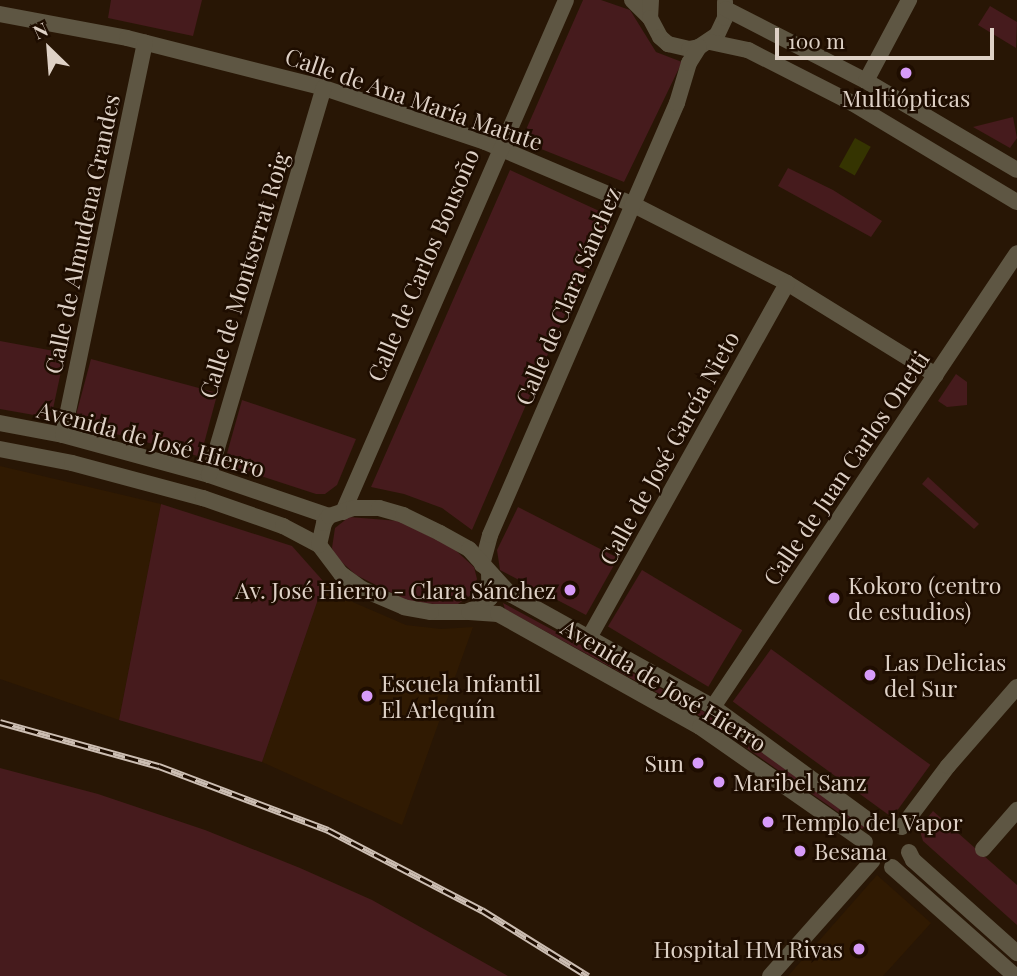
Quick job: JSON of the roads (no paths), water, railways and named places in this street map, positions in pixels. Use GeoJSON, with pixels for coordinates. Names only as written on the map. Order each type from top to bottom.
{"type":"FeatureCollection","features":[{"type":"Feature","properties":{"kind":"street","name":"Calle de Carlos Bousoño"},"geometry":{"type":"LineString","coordinates":[[319,545],[324,523],[336,514],[566,0]]}},
{"type":"Feature","properties":{"kind":"street"},"geometry":{"type":"LineString","coordinates":[[632,0],[650,18]]}},
{"type":"Feature","properties":{"kind":"street"},"geometry":{"type":"LineString","coordinates":[[651,0],[650,18],[653,28],[668,44],[689,49],[705,45],[748,50],[852,103],[1017,202]]}},
{"type":"Feature","properties":{"kind":"street"},"geometry":{"type":"LineString","coordinates":[[866,81],[909,0]]}},
{"type":"Feature","properties":{"kind":"street"},"geometry":{"type":"LineString","coordinates":[[725,4],[866,81],[1017,170]]}},
{"type":"Feature","properties":{"kind":"street","name":"Calle de Clara Sánchez"},"geometry":{"type":"LineString","coordinates":[[466,612],[481,606],[489,598],[485,569],[490,535],[677,103],[689,63],[722,27],[725,4]]}},
{"type":"Feature","properties":{"kind":"street","name":"Calle de Ana María Matute"},"geometry":{"type":"LineString","coordinates":[[0,14],[145,42],[324,88],[499,148],[632,204],[787,282],[936,375]]}},
{"type":"Feature","properties":{"kind":"street","name":"Calle de Almudena Grandes"},"geometry":{"type":"LineString","coordinates":[[63,435],[145,42]]}},
{"type":"Feature","properties":{"kind":"street","name":"Calle de Montserrat Roig"},"geometry":{"type":"LineString","coordinates":[[209,475],[324,88]]}},
{"type":"Feature","properties":{"kind":"street","name":"Calle de Juan Carlos Onetti"},"geometry":{"type":"LineString","coordinates":[[713,707],[1017,253]]}},
{"type":"Feature","properties":{"kind":"street","name":"Calle de José García Nieto"},"geometry":{"type":"LineString","coordinates":[[590,636],[787,282]]}},
{"type":"Feature","properties":{"kind":"street","name":"Avenida de José Hierro"},"geometry":{"type":"LineString","coordinates":[[0,424],[63,435],[209,475],[336,514],[354,508],[379,508],[403,515],[469,549],[510,594],[590,636],[713,707],[875,825]]}},
{"type":"Feature","properties":{"kind":"street","name":"Avenida de José Hierro"},"geometry":{"type":"LineString","coordinates":[[0,449],[72,463],[203,498],[283,526],[319,545],[341,574],[387,600],[431,612],[498,614],[679,715],[865,842]]}},
{"type":"Feature","properties":{"kind":"street"},"geometry":{"type":"LineString","coordinates":[[902,827],[948,766],[1017,687]]}},
{"type":"Feature","properties":{"kind":"street"},"geometry":{"type":"LineString","coordinates":[[983,849],[1017,810]]}},
{"type":"Feature","properties":{"kind":"street"},"geometry":{"type":"LineString","coordinates":[[1015,976],[892,867],[872,861],[866,852],[865,842],[875,825],[894,822],[902,827],[908,834],[909,852],[913,860],[1017,953]]}},
{"type":"Feature","properties":{"kind":"street"},"geometry":{"type":"LineString","coordinates":[[892,867],[902,863],[909,852]]}},
{"type":"Feature","properties":{"kind":"street"},"geometry":{"type":"LineString","coordinates":[[770,976],[872,861]]}},
{"type":"Feature","properties":{"kind":"railway"},"geometry":{"type":"LineString","coordinates":[[0,722],[159,766],[328,830],[482,910],[588,976]]}},
{"type":"Feature","properties":{"kind":"place","name":"Multiópticas"},"geometry":{"type":"Point","coordinates":[906,73]}},
{"type":"Feature","properties":{"kind":"place","name":"Av. José Hierro - Clara Sánchez"},"geometry":{"type":"Point","coordinates":[570,590]}},
{"type":"Feature","properties":{"kind":"place","name":"Kokoro (centro de estudios)"},"geometry":{"type":"Point","coordinates":[834,598]}},
{"type":"Feature","properties":{"kind":"place","name":"Las Delicias del Sur"},"geometry":{"type":"Point","coordinates":[870,675]}},
{"type":"Feature","properties":{"kind":"place","name":"Escuela Infantil El Arlequín"},"geometry":{"type":"Point","coordinates":[367,696]}},
{"type":"Feature","properties":{"kind":"place","name":"Sun"},"geometry":{"type":"Point","coordinates":[698,763]}},
{"type":"Feature","properties":{"kind":"place","name":"Maribel Sanz"},"geometry":{"type":"Point","coordinates":[719,782]}},
{"type":"Feature","properties":{"kind":"place","name":"Templo del Vapor"},"geometry":{"type":"Point","coordinates":[768,822]}},
{"type":"Feature","properties":{"kind":"place","name":"Besana"},"geometry":{"type":"Point","coordinates":[800,851]}},
{"type":"Feature","properties":{"kind":"place","name":"Hospital HM Rivas"},"geometry":{"type":"Point","coordinates":[859,949]}}]}
